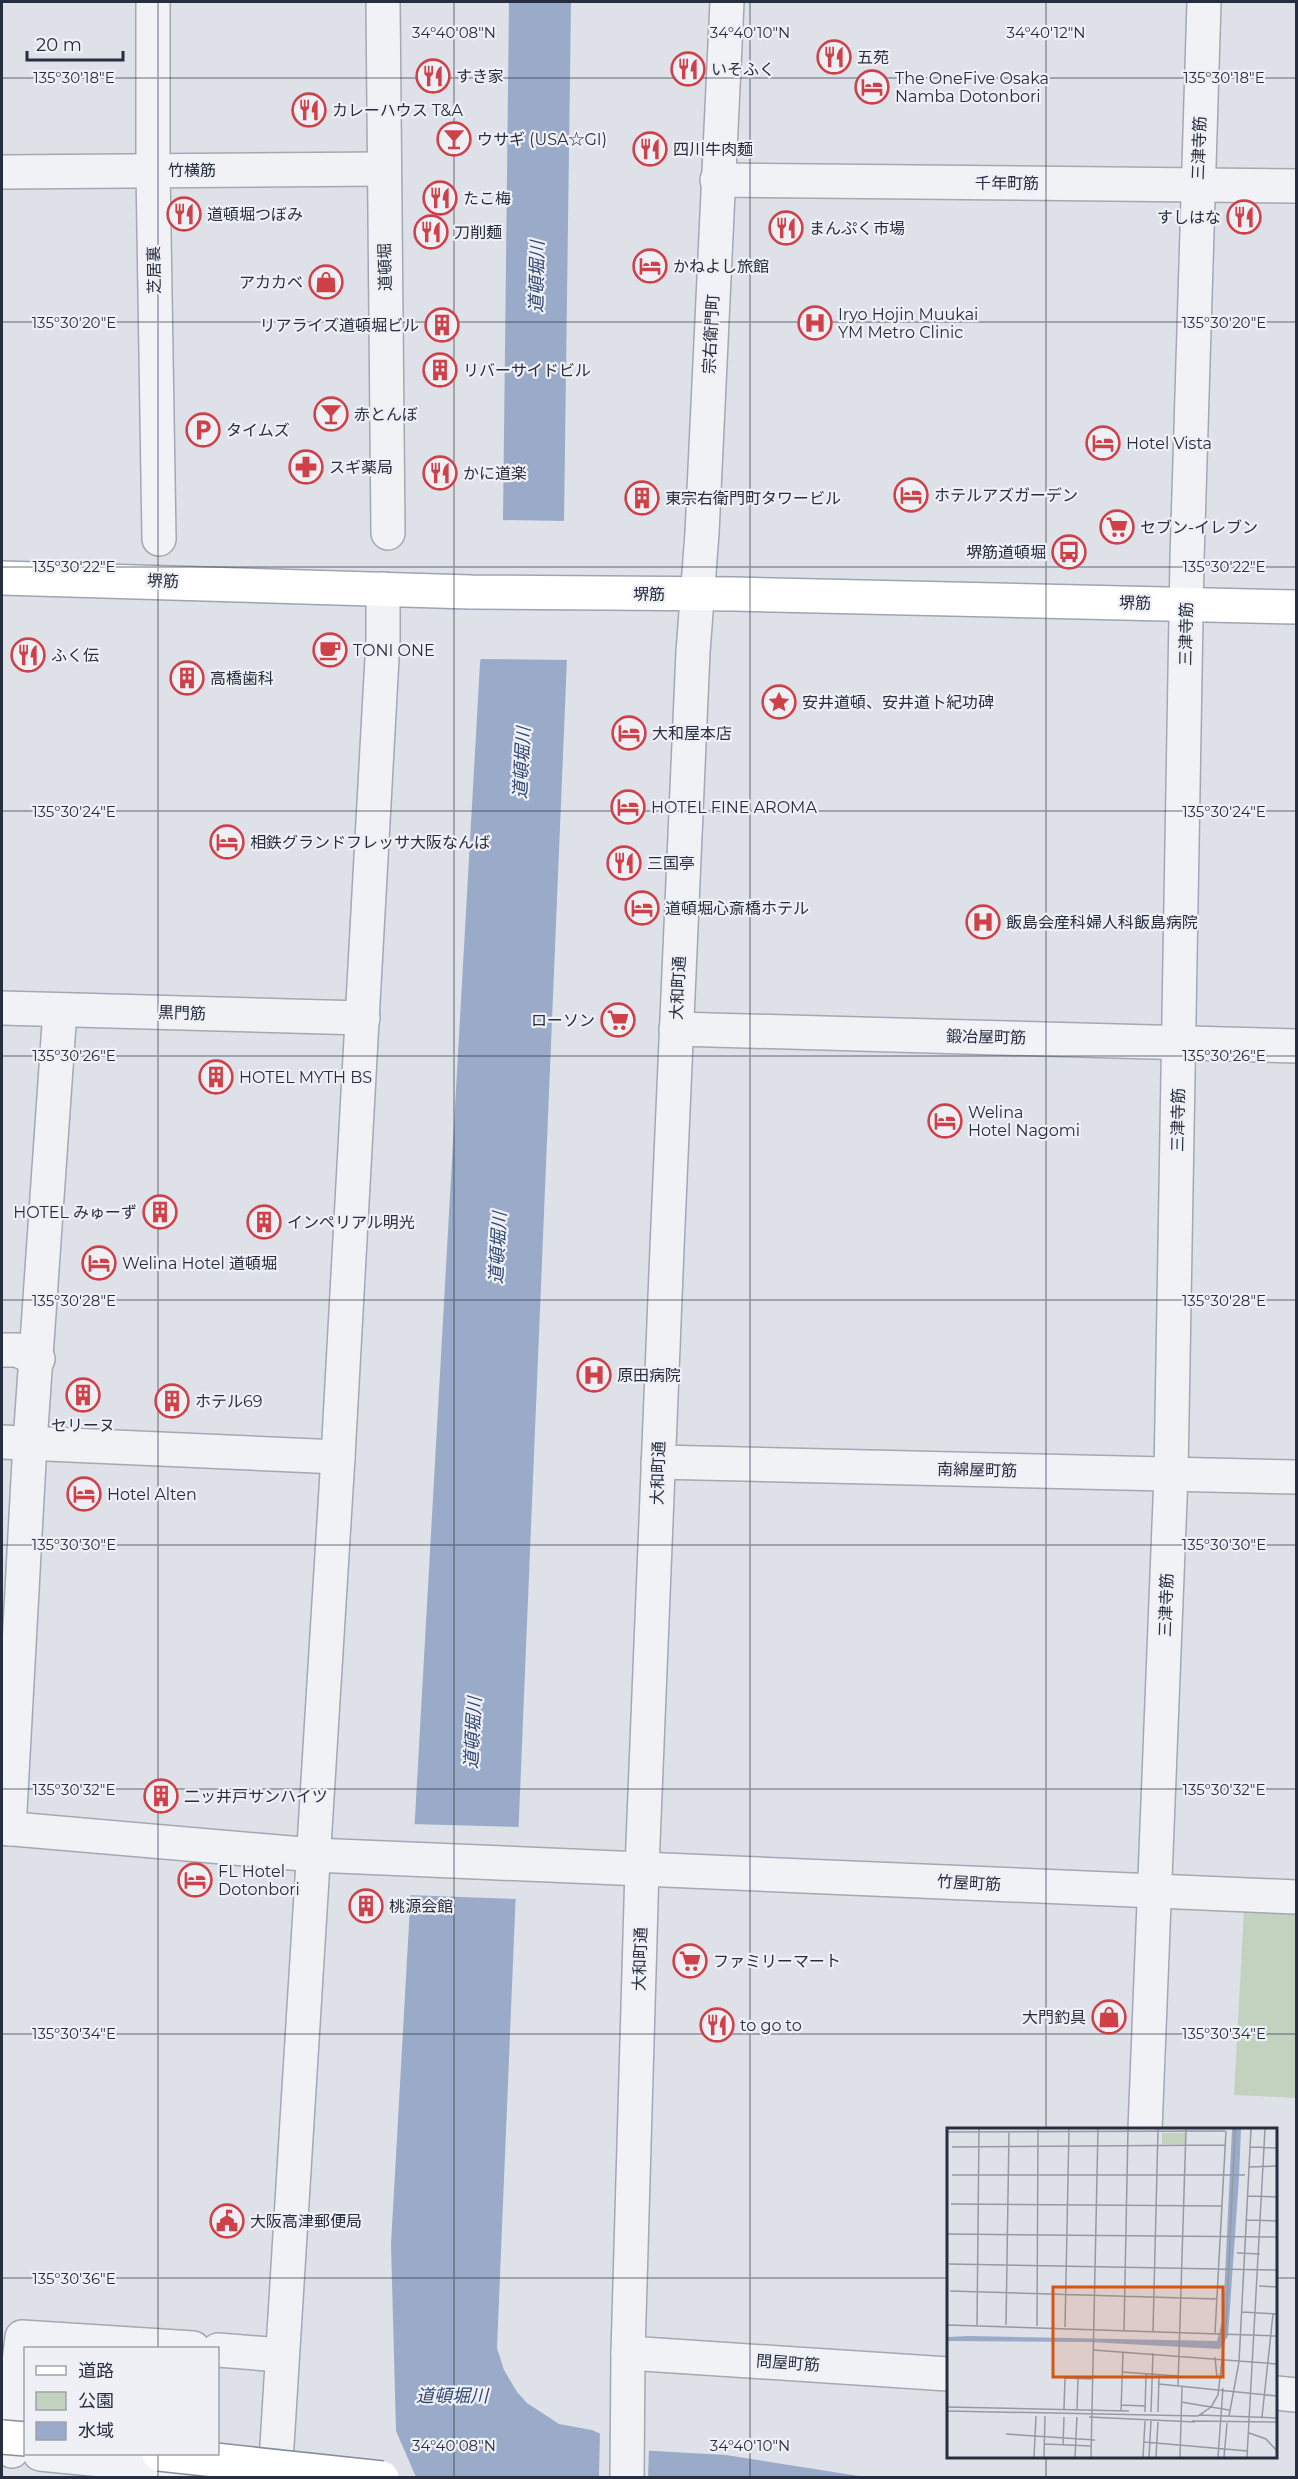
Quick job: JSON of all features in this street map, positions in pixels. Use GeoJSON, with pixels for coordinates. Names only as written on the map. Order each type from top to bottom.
{"type":"FeatureCollection","features":[{"type":"Feature","properties":{"kind":"main road","name":"堺筋"},"geometry":{"type":"LineString","coordinates":[[2,578],[471,592],[697,594],[1296,607]]}},
{"type":"Feature","properties":{"kind":"main road"},"geometry":{"type":"LineString","coordinates":[[168,2455],[382,2478]]}},
{"type":"Feature","properties":{"kind":"street","name":"芝居裏"},"geometry":{"type":"LineString","coordinates":[[153,2],[153,170],[159,539]]}},
{"type":"Feature","properties":{"kind":"street","name":"道頓堀"},"geometry":{"type":"LineString","coordinates":[[382,2],[388,533]]}},
{"type":"Feature","properties":{"kind":"street","name":"宗右衛門町"},"geometry":{"type":"LineString","coordinates":[[697,594],[727,2]]}},
{"type":"Feature","properties":{"kind":"street","name":"三津寺筋"},"geometry":{"type":"LineString","coordinates":[[1146,2128],[1171,1475],[1187,604],[1204,2]]}},
{"type":"Feature","properties":{"kind":"street","name":"竹横筋"},"geometry":{"type":"LineString","coordinates":[[2,172],[383,169]]}},
{"type":"Feature","properties":{"kind":"street","name":"千年町筋"},"geometry":{"type":"LineString","coordinates":[[717,180],[1198,183],[1296,186]]}},
{"type":"Feature","properties":{"kind":"street"},"geometry":{"type":"LineString","coordinates":[[87,2455],[275,2477],[338,1457],[363,1018],[383,589]]}},
{"type":"Feature","properties":{"kind":"street","name":"大和町通"},"geometry":{"type":"LineString","coordinates":[[627,2478],[628,2353],[642,1868],[676,1029],[697,594]]}},
{"type":"Feature","properties":{"kind":"street","name":"黒門筋"},"geometry":{"type":"LineString","coordinates":[[2,1008],[363,1018]]}},
{"type":"Feature","properties":{"kind":"street"},"geometry":{"type":"LineString","coordinates":[[5,1829],[16,1443],[38,1359],[60,1010]]}},
{"type":"Feature","properties":{"kind":"street","name":"鍛冶屋町筋"},"geometry":{"type":"LineString","coordinates":[[676,1029],[1296,1046]]}},
{"type":"Feature","properties":{"kind":"street"},"geometry":{"type":"LineString","coordinates":[[2,1350],[17,1350],[38,1359]]}},
{"type":"Feature","properties":{"kind":"street"},"geometry":{"type":"LineString","coordinates":[[16,1443],[338,1457]]}},
{"type":"Feature","properties":{"kind":"street","name":"南綿屋町筋"},"geometry":{"type":"LineString","coordinates":[[658,1462],[1296,1477]]}},
{"type":"Feature","properties":{"kind":"street","name":"竹屋町筋"},"geometry":{"type":"LineString","coordinates":[[5,1829],[314,1855],[1296,1897]]}},
{"type":"Feature","properties":{"kind":"street"},"geometry":{"type":"LineString","coordinates":[[18,2447],[9,2387],[22,2337],[164,2347]]}},
{"type":"Feature","properties":{"kind":"street"},"geometry":{"type":"LineString","coordinates":[[219,2350],[281,2355]]}},
{"type":"Feature","properties":{"kind":"street","name":"問屋町筋"},"geometry":{"type":"LineString","coordinates":[[628,2353],[947,2374]]}},
{"type":"Feature","properties":{"kind":"street"},"geometry":{"type":"LineString","coordinates":[[1277,2394],[1296,2395]]}},
{"type":"Feature","properties":{"kind":"green space"},"geometry":{"type":"Polygon","coordinates":[[[1244,1909],[1296,1911],[1296,2098],[1234,2095],[1244,1909]]]}},
{"type":"Feature","properties":{"kind":"water","name":"道頓堀川"},"geometry":{"type":"Polygon","coordinates":[[[509,2],[571,2],[564,521],[567,658],[497,2348],[504,2370],[517,2392],[527,2403],[559,2424],[592,2430],[637,2450],[726,2455],[865,2477],[416,2477],[396,2431],[391,2244],[480,663],[503,520],[509,2]]]}},
{"type":"Feature","properties":{"kind":"pier"},"geometry":{"type":"Polygon","coordinates":[[[500,520],[567,521],[570,660],[477,659],[500,520]]]}},
{"type":"Feature","properties":{"kind":"pier"},"geometry":{"type":"Polygon","coordinates":[[[411,1824],[521,1827],[518,1899],[407,1895],[411,1824]]]}},
{"type":"Feature","properties":{"kind":"pier"},"geometry":{"type":"Polygon","coordinates":[[[600,2430],[638,2447],[649,2447],[648,2478],[599,2477],[600,2430]]]}},
{"type":"Feature","properties":{"kind":"place","name":"五苑"},"geometry":{"type":"Point","coordinates":[834,57]}},
{"type":"Feature","properties":{"kind":"place","name":"いそふく"},"geometry":{"type":"Point","coordinates":[688,69]}},
{"type":"Feature","properties":{"kind":"place","name":"すき家"},"geometry":{"type":"Point","coordinates":[433,76]}},
{"type":"Feature","properties":{"kind":"place","name":"The OneFive Osaka Namba Dotonbori"},"geometry":{"type":"Point","coordinates":[872,87]}},
{"type":"Feature","properties":{"kind":"place","name":"カレーハウス T&A"},"geometry":{"type":"Point","coordinates":[309,110]}},
{"type":"Feature","properties":{"kind":"place","name":"ウサギ (USA☆GI)"},"geometry":{"type":"Point","coordinates":[454,139]}},
{"type":"Feature","properties":{"kind":"place","name":"四川牛肉麺"},"geometry":{"type":"Point","coordinates":[650,149]}},
{"type":"Feature","properties":{"kind":"place","name":"たこ梅"},"geometry":{"type":"Point","coordinates":[440,198]}},
{"type":"Feature","properties":{"kind":"place","name":"道頓堀つぼみ"},"geometry":{"type":"Point","coordinates":[184,214]}},
{"type":"Feature","properties":{"kind":"place","name":"すしはな"},"geometry":{"type":"Point","coordinates":[1244,217]}},
{"type":"Feature","properties":{"kind":"place","name":"まんぷく市場"},"geometry":{"type":"Point","coordinates":[786,228]}},
{"type":"Feature","properties":{"kind":"place","name":"刀削麺"},"geometry":{"type":"Point","coordinates":[431,232]}},
{"type":"Feature","properties":{"kind":"place","name":"かねよし旅館"},"geometry":{"type":"Point","coordinates":[650,266]}},
{"type":"Feature","properties":{"kind":"place","name":"アカカベ"},"geometry":{"type":"Point","coordinates":[326,282]}},
{"type":"Feature","properties":{"kind":"place","name":"Iryo Hojin Muukai YM Metro Clinic"},"geometry":{"type":"Point","coordinates":[815,323]}},
{"type":"Feature","properties":{"kind":"place","name":"リアライズ道頓堀ビル"},"geometry":{"type":"Point","coordinates":[442,325]}},
{"type":"Feature","properties":{"kind":"place","name":"リバーサイドビル"},"geometry":{"type":"Point","coordinates":[440,370]}},
{"type":"Feature","properties":{"kind":"place","name":"赤とんぼ"},"geometry":{"type":"Point","coordinates":[331,414]}},
{"type":"Feature","properties":{"kind":"place","name":"タイムズ"},"geometry":{"type":"Point","coordinates":[203,430]}},
{"type":"Feature","properties":{"kind":"place","name":"Hotel Vista"},"geometry":{"type":"Point","coordinates":[1103,443]}},
{"type":"Feature","properties":{"kind":"place","name":"スギ薬局"},"geometry":{"type":"Point","coordinates":[306,467]}},
{"type":"Feature","properties":{"kind":"place","name":"かに道楽"},"geometry":{"type":"Point","coordinates":[440,473]}},
{"type":"Feature","properties":{"kind":"place","name":"ホテルアズガーデン"},"geometry":{"type":"Point","coordinates":[911,495]}},
{"type":"Feature","properties":{"kind":"place","name":"東宗右衛門町タワービル"},"geometry":{"type":"Point","coordinates":[642,498]}},
{"type":"Feature","properties":{"kind":"place","name":"セブン-イレブン"},"geometry":{"type":"Point","coordinates":[1117,527]}},
{"type":"Feature","properties":{"kind":"place","name":"堺筋道頓堀"},"geometry":{"type":"Point","coordinates":[1069,552]}},
{"type":"Feature","properties":{"kind":"place","name":"TONI ONE"},"geometry":{"type":"Point","coordinates":[330,650]}},
{"type":"Feature","properties":{"kind":"place","name":"ふく伝"},"geometry":{"type":"Point","coordinates":[28,655]}},
{"type":"Feature","properties":{"kind":"place","name":"高橋歯科"},"geometry":{"type":"Point","coordinates":[187,678]}},
{"type":"Feature","properties":{"kind":"place","name":"安井道頓、安井道卜紀功碑"},"geometry":{"type":"Point","coordinates":[779,702]}},
{"type":"Feature","properties":{"kind":"place","name":"大和屋本店"},"geometry":{"type":"Point","coordinates":[629,733]}},
{"type":"Feature","properties":{"kind":"place","name":"HOTEL FINE AROMA"},"geometry":{"type":"Point","coordinates":[628,807]}},
{"type":"Feature","properties":{"kind":"place","name":"相鉄グランドフレッサ大阪なんば"},"geometry":{"type":"Point","coordinates":[227,842]}},
{"type":"Feature","properties":{"kind":"place","name":"三国亭"},"geometry":{"type":"Point","coordinates":[624,863]}},
{"type":"Feature","properties":{"kind":"place","name":"道頓堀心斎橋ホテル"},"geometry":{"type":"Point","coordinates":[642,908]}},
{"type":"Feature","properties":{"kind":"place","name":"飯島会産科婦人科飯島病院"},"geometry":{"type":"Point","coordinates":[983,922]}},
{"type":"Feature","properties":{"kind":"place","name":"ローソン"},"geometry":{"type":"Point","coordinates":[618,1020]}},
{"type":"Feature","properties":{"kind":"place","name":"HOTEL MYTH BS"},"geometry":{"type":"Point","coordinates":[216,1077]}},
{"type":"Feature","properties":{"kind":"place","name":"Welina Hotel Nagomi"},"geometry":{"type":"Point","coordinates":[945,1121]}},
{"type":"Feature","properties":{"kind":"place","name":"HOTEL みゅーず"},"geometry":{"type":"Point","coordinates":[160,1212]}},
{"type":"Feature","properties":{"kind":"place","name":"インペリアル明光"},"geometry":{"type":"Point","coordinates":[264,1222]}},
{"type":"Feature","properties":{"kind":"place","name":"Welina Hotel 道頓堀"},"geometry":{"type":"Point","coordinates":[99,1263]}},
{"type":"Feature","properties":{"kind":"place","name":"原田病院"},"geometry":{"type":"Point","coordinates":[594,1375]}},
{"type":"Feature","properties":{"kind":"place","name":"セリーヌ"},"geometry":{"type":"Point","coordinates":[83,1395]}},
{"type":"Feature","properties":{"kind":"place","name":"ホテル69"},"geometry":{"type":"Point","coordinates":[172,1401]}},
{"type":"Feature","properties":{"kind":"place","name":"Hotel Alten"},"geometry":{"type":"Point","coordinates":[84,1494]}},
{"type":"Feature","properties":{"kind":"place","name":"二ッ井戸サンハイツ"},"geometry":{"type":"Point","coordinates":[161,1796]}},
{"type":"Feature","properties":{"kind":"place","name":"FL Hotel Dotonbori"},"geometry":{"type":"Point","coordinates":[195,1880]}},
{"type":"Feature","properties":{"kind":"place","name":"桃源会館"},"geometry":{"type":"Point","coordinates":[366,1906]}},
{"type":"Feature","properties":{"kind":"place","name":"ファミリーマート"},"geometry":{"type":"Point","coordinates":[690,1961]}},
{"type":"Feature","properties":{"kind":"place","name":"大門釣具"},"geometry":{"type":"Point","coordinates":[1109,2017]}},
{"type":"Feature","properties":{"kind":"place","name":"to go to"},"geometry":{"type":"Point","coordinates":[717,2025]}},
{"type":"Feature","properties":{"kind":"place","name":"大阪高津郵便局"},"geometry":{"type":"Point","coordinates":[227,2221]}}]}
